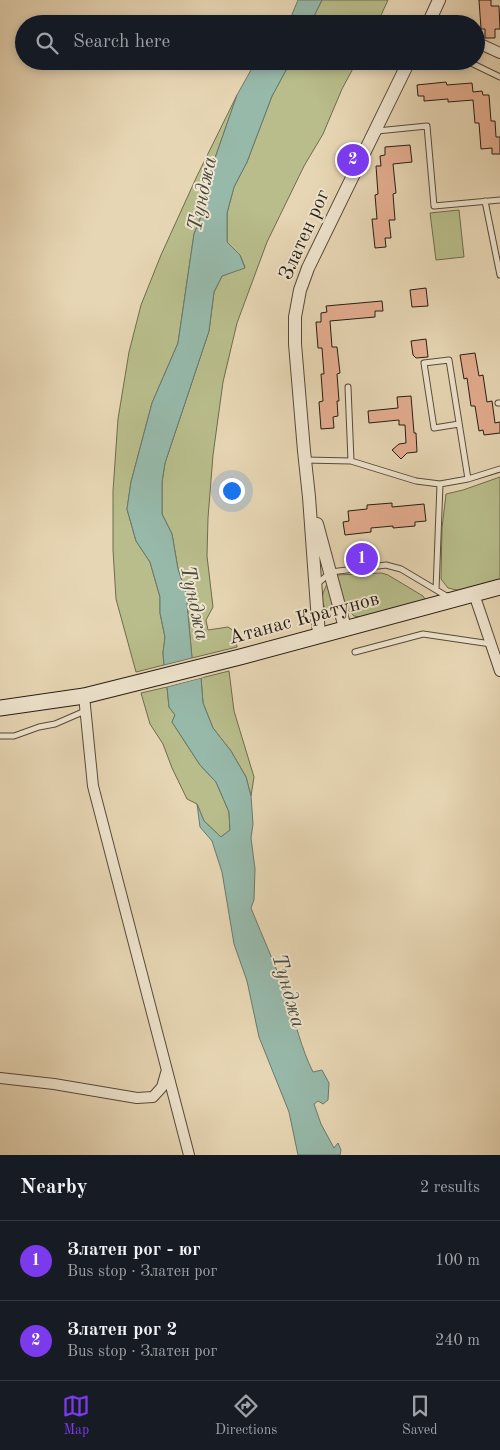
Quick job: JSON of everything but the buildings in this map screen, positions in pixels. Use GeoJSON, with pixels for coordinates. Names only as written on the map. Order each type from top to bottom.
{"type":"FeatureCollection","features":[{"type":"Feature","properties":{"kind":"main road","name":"Атанас Кратунов"},"geometry":{"type":"LineString","coordinates":[[0,708],[84,704],[117,688],[500,587]]}},
{"type":"Feature","properties":{"kind":"street"},"geometry":{"type":"LineString","coordinates":[[435,15],[439,0]]}},
{"type":"Feature","properties":{"kind":"street"},"geometry":{"type":"LineString","coordinates":[[485,46],[500,53]]}},
{"type":"Feature","properties":{"kind":"street","name":"Златен рог"},"geometry":{"type":"LineString","coordinates":[[319,635],[295,317],[300,290],[324,232],[404,70]]}},
{"type":"Feature","properties":{"kind":"street","name":"Златен рог"},"geometry":{"type":"LineString","coordinates":[[309,497],[345,628]]}},
{"type":"Feature","properties":{"kind":"street"},"geometry":{"type":"LineString","coordinates":[[474,594],[500,671]]}},
{"type":"Feature","properties":{"kind":"street"},"geometry":{"type":"LineString","coordinates":[[84,704],[93,786],[189,1155]]}},
{"type":"Feature","properties":{"kind":"street"},"geometry":{"type":"LineString","coordinates":[[0,1078],[54,1084],[137,1098],[153,1097],[162,1087],[166,1072]]}},
{"type":"Feature","properties":{"kind":"lane"},"geometry":{"type":"LineString","coordinates":[[485,69],[499,75]]}},
{"type":"Feature","properties":{"kind":"lane"},"geometry":{"type":"LineString","coordinates":[[374,131],[426,126],[434,206],[500,200]]}},
{"type":"Feature","properties":{"kind":"lane"},"geometry":{"type":"LineString","coordinates":[[485,201],[500,275]]}},
{"type":"Feature","properties":{"kind":"lane"},"geometry":{"type":"LineString","coordinates":[[459,424],[434,428],[424,363],[448,360],[459,424],[468,479]]}},
{"type":"Feature","properties":{"kind":"lane"},"geometry":{"type":"LineString","coordinates":[[348,387],[351,461]]}},
{"type":"Feature","properties":{"kind":"lane"},"geometry":{"type":"LineString","coordinates":[[305,460],[351,461],[416,481],[440,484],[468,479],[500,469]]}},
{"type":"Feature","properties":{"kind":"lane"},"geometry":{"type":"LineString","coordinates":[[436,590],[440,484]]}},
{"type":"Feature","properties":{"kind":"lane"},"geometry":{"type":"LineString","coordinates":[[316,585],[331,572],[386,565],[401,569],[453,600]]}},
{"type":"Feature","properties":{"kind":"lane"},"geometry":{"type":"LineString","coordinates":[[356,652],[424,634],[491,644]]}},
{"type":"Feature","properties":{"kind":"lane"},"geometry":{"type":"LineString","coordinates":[[0,736],[14,736],[40,726],[55,724],[84,704]]}},
{"type":"Feature","properties":{"kind":"green space"},"geometry":{"type":"Polygon","coordinates":[[[322,0],[388,0],[381,15],[314,15],[322,0]]]}},
{"type":"Feature","properties":{"kind":"green space"},"geometry":{"type":"Polygon","coordinates":[[[286,70],[352,70],[323,134],[304,166],[267,242],[237,323],[223,382],[213,455],[207,556],[213,607],[206,620],[208,630],[228,627],[234,631],[237,647],[192,658],[186,593],[178,569],[172,534],[162,514],[162,482],[165,463],[209,331],[214,292],[222,276],[245,267],[240,255],[227,242],[227,213],[234,187],[247,162],[272,96],[286,70]]]}},
{"type":"Feature","properties":{"kind":"green space"},"geometry":{"type":"Polygon","coordinates":[[[237,95],[206,184],[207,201],[194,234],[178,343],[152,403],[131,482],[127,509],[136,541],[150,562],[160,597],[160,613],[165,637],[164,665],[136,672],[116,599],[113,550],[113,491],[118,419],[129,352],[141,305],[161,255],[237,95]]]}},
{"type":"Feature","properties":{"kind":"green space"},"geometry":{"type":"Polygon","coordinates":[[[459,210],[464,257],[436,260],[430,213],[459,210]]]}},
{"type":"Feature","properties":{"kind":"green space"},"geometry":{"type":"Polygon","coordinates":[[[500,477],[500,582],[461,591],[448,588],[441,579],[442,528],[446,494],[500,477]]]}},
{"type":"Feature","properties":{"kind":"green space"},"geometry":{"type":"Polygon","coordinates":[[[382,573],[423,596],[425,599],[424,603],[360,617],[354,616],[346,608],[337,575],[382,573]]]}},
{"type":"Feature","properties":{"kind":"green space"},"geometry":{"type":"Polygon","coordinates":[[[328,582],[334,608],[330,610],[326,609],[322,599],[328,582]]]}},
{"type":"Feature","properties":{"kind":"green space"},"geometry":{"type":"Polygon","coordinates":[[[229,671],[234,711],[254,777],[251,796],[246,777],[231,751],[213,728],[203,703],[201,678],[229,671]]]}},
{"type":"Feature","properties":{"kind":"green space"},"geometry":{"type":"Polygon","coordinates":[[[167,687],[169,707],[175,715],[172,722],[200,765],[216,782],[229,812],[230,830],[221,837],[204,821],[197,804],[187,799],[163,744],[150,724],[141,693],[167,687]]]}},
{"type":"Feature","properties":{"kind":"shaded area"},"geometry":{"type":"Polygon","coordinates":[[[298,0],[322,0],[314,15],[292,15],[298,0]]]}},
{"type":"Feature","properties":{"kind":"shaded area"},"geometry":{"type":"Polygon","coordinates":[[[251,70],[286,70],[272,96],[247,162],[234,187],[227,213],[227,242],[240,255],[245,268],[222,276],[214,292],[209,331],[165,463],[162,482],[162,514],[172,534],[178,569],[186,593],[192,658],[164,665],[165,637],[160,613],[160,597],[150,562],[136,541],[127,509],[131,482],[152,403],[178,343],[194,234],[207,201],[206,184],[237,95],[251,70]]]}},
{"type":"Feature","properties":{"kind":"shaded area"},"geometry":{"type":"Polygon","coordinates":[[[201,678],[203,703],[213,728],[231,751],[246,777],[251,796],[253,824],[251,838],[255,869],[254,900],[251,908],[283,987],[313,1072],[322,1070],[329,1083],[328,1100],[323,1104],[318,1101],[314,1104],[321,1124],[334,1148],[338,1143],[341,1150],[340,1155],[298,1155],[289,1112],[259,1037],[247,981],[234,944],[222,872],[212,841],[200,827],[197,804],[204,821],[221,837],[230,830],[229,812],[216,782],[200,765],[172,722],[175,715],[169,707],[167,687],[201,678]]]}},
{"type":"Feature","properties":{"kind":"pier"},"geometry":{"type":"Polygon","coordinates":[[[201,675],[204,677],[164,687],[166,684],[201,675]]]}},
{"type":"Feature","properties":{"kind":"place","name":"Златен рог 2"},"geometry":{"type":"Point","coordinates":[353,160]}},
{"type":"Feature","properties":{"kind":"place","name":"Златен рог - юг"},"geometry":{"type":"Point","coordinates":[362,559]}},
{"type":"Feature","properties":{"kind":"water label","name":"Тунджа"},"geometry":{"type":"Point","coordinates":[203,194]}},
{"type":"Feature","properties":{"kind":"water label","name":"Тунджа"},"geometry":{"type":"Point","coordinates":[194,603]}},
{"type":"Feature","properties":{"kind":"water label","name":"Тунджа"},"geometry":{"type":"Point","coordinates":[288,991]}}]}
